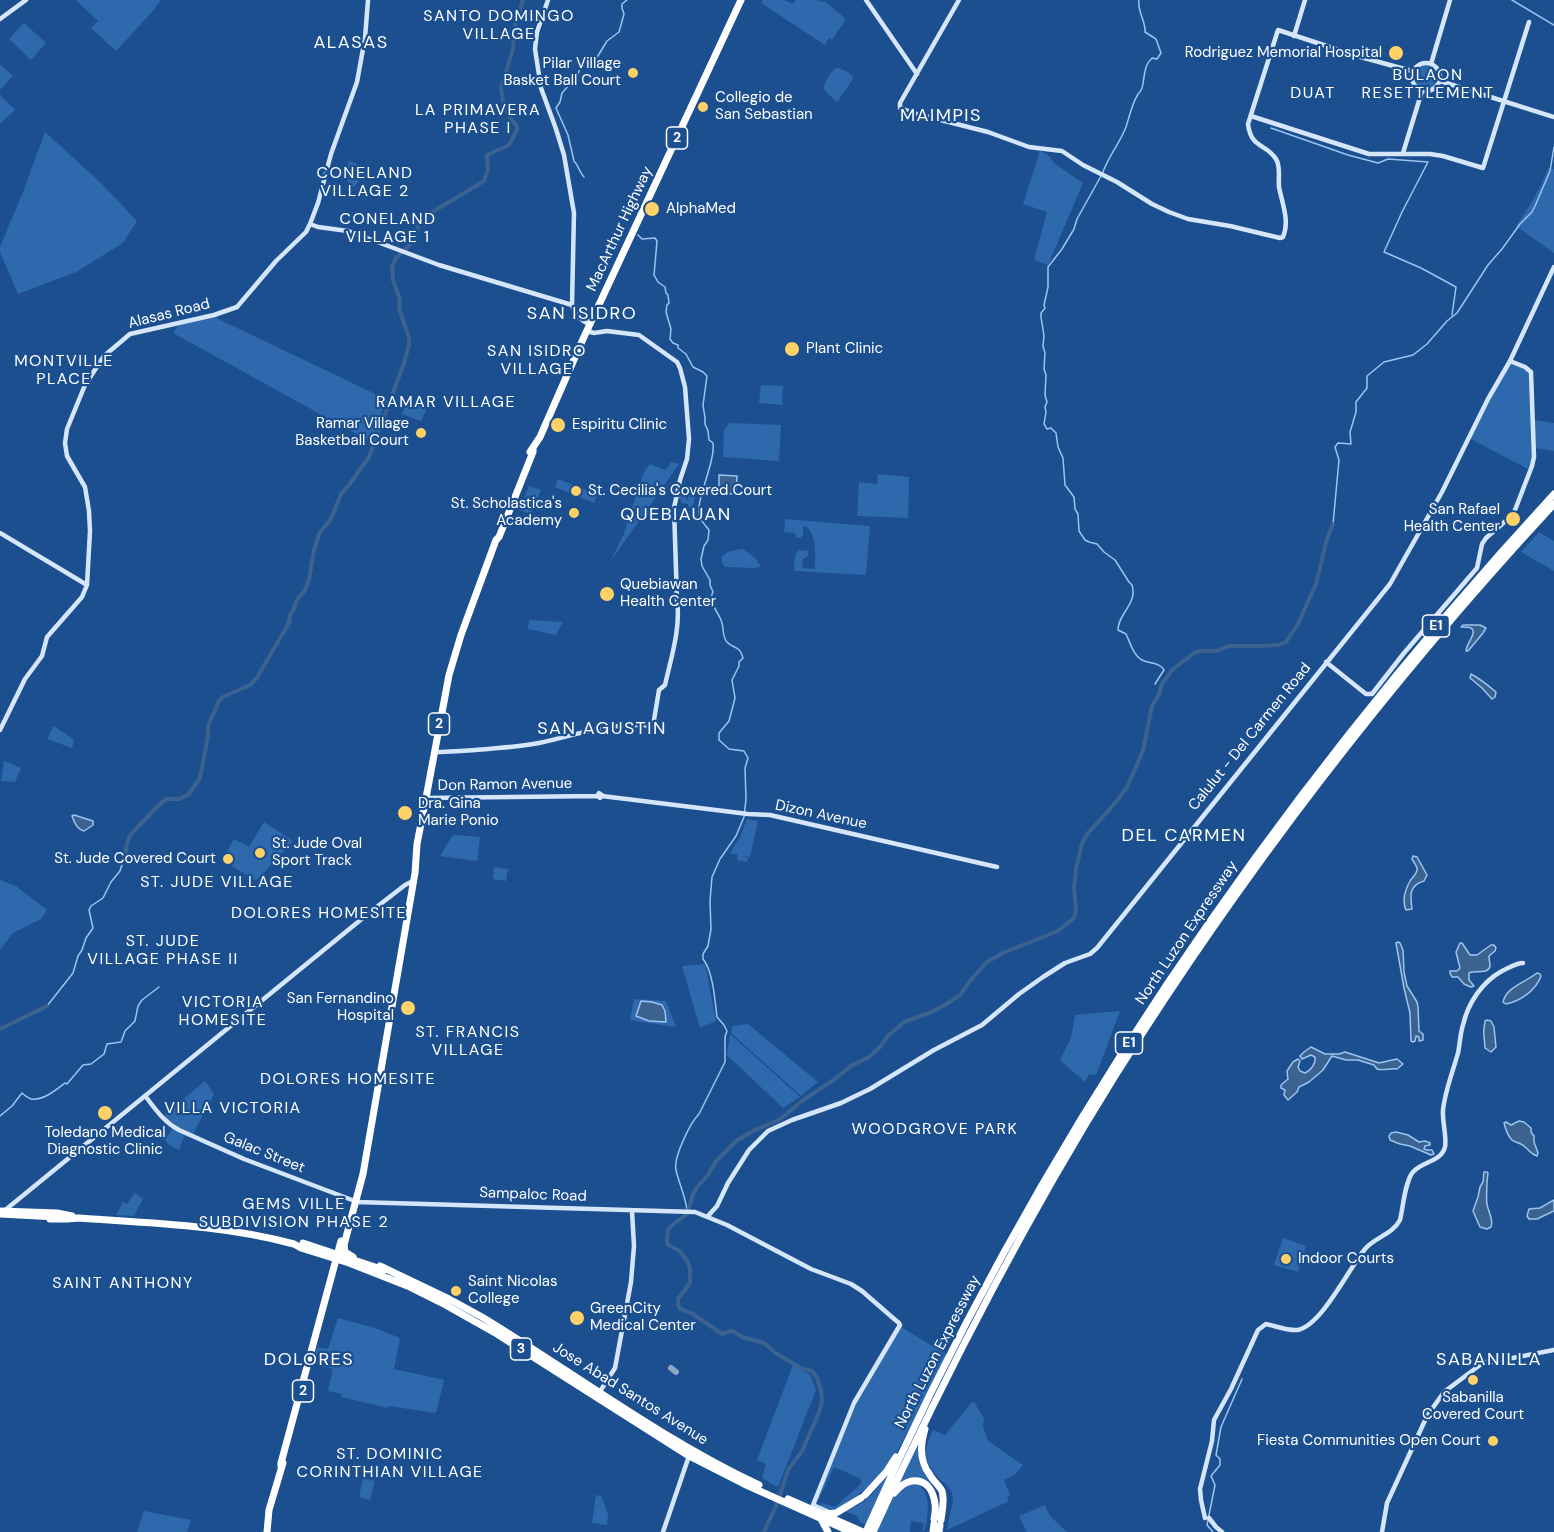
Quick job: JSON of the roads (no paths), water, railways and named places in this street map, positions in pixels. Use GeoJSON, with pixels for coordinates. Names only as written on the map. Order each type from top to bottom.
{"type":"FeatureCollection","features":[{"type":"Feature","properties":{"kind":"highway","name":"MacArthur Highway"},"geometry":{"type":"LineString","coordinates":[[262,1532],[343,1256],[352,1200],[366,1158],[411,883],[413,856],[455,653],[496,540],[533,449],[740,0]]}},
{"type":"Feature","properties":{"kind":"highway","name":"North Luzon Expressway"},"geometry":{"type":"LineString","coordinates":[[873,1532],[928,1407],[985,1288],[1069,1140],[1130,1041],[1219,907],[1299,797],[1380,694],[1467,590],[1554,494]]}},
{"type":"Feature","properties":{"kind":"highway","name":"North Luzon Expressway"},"geometry":{"type":"LineString","coordinates":[[863,1531],[997,1280],[1080,1135],[1130,1052],[1224,911],[1311,792],[1392,689],[1473,593],[1554,504]]}},
{"type":"Feature","properties":{"kind":"highway","name":"Jose Abad Santos Avenue"},"geometry":{"type":"LineString","coordinates":[[1,1213],[57,1213],[179,1221],[298,1243],[389,1269],[452,1300],[501,1328],[689,1456],[783,1499],[863,1531]]}},
{"type":"Feature","properties":{"kind":"highway","name":"Jose Abad Santos Avenue"},"geometry":{"type":"LineString","coordinates":[[1,1213],[58,1219],[79,1218],[231,1229]]}},
{"type":"Feature","properties":{"kind":"highway","name":"3"},"geometry":{"type":"LineString","coordinates":[[1,1213],[79,1218]]}},
{"type":"Feature","properties":{"kind":"highway","name":"3"},"geometry":{"type":"LineString","coordinates":[[57,1216],[67,1215]]}},
{"type":"Feature","properties":{"kind":"highway","name":"3"},"geometry":{"type":"LineString","coordinates":[[298,1243],[404,1277]]}},
{"type":"Feature","properties":{"kind":"highway"},"geometry":{"type":"LineString","coordinates":[[319,1250],[334,1250],[343,1256]]}},
{"type":"Feature","properties":{"kind":"highway","name":"Jose Abad Santos Avenue"},"geometry":{"type":"LineString","coordinates":[[343,1256],[344,1263],[410,1287],[487,1328],[710,1464]]}},
{"type":"Feature","properties":{"kind":"highway","name":"3"},"geometry":{"type":"LineString","coordinates":[[384,1271],[410,1287]]}},
{"type":"Feature","properties":{"kind":"highway"},"geometry":{"type":"LineString","coordinates":[[487,1328],[498,1331],[501,1328]]}},
{"type":"Feature","properties":{"kind":"highway"},"geometry":{"type":"LineString","coordinates":[[501,1337],[505,1334],[512,1335]]}},
{"type":"Feature","properties":{"kind":"highway"},"geometry":{"type":"LineString","coordinates":[[832,1519],[863,1497],[894,1462],[928,1407]]}},
{"type":"Feature","properties":{"kind":"highway"},"geometry":{"type":"LineString","coordinates":[[928,1407],[921,1455],[925,1468],[942,1493],[943,1502],[937,1525]]}},
{"type":"Feature","properties":{"kind":"highway"},"geometry":{"type":"LineString","coordinates":[[882,1513],[900,1486],[915,1480],[924,1483],[930,1489],[936,1506],[937,1525]]}},
{"type":"Feature","properties":{"kind":"highway","name":"MacArthur Highway"},"geometry":{"type":"LineString","coordinates":[[267,1532],[269,1512]]}},
{"type":"Feature","properties":{"kind":"highway","name":"Jose Abad Santos Avenue"},"geometry":{"type":"LineString","coordinates":[[832,1519],[851,1532]]}},
{"type":"Feature","properties":{"kind":"street"},"geometry":{"type":"LineString","coordinates":[[0,19],[26,0]]}},
{"type":"Feature","properties":{"kind":"street","name":"Alasas Road"},"geometry":{"type":"LineString","coordinates":[[0,730],[27,677],[42,656],[47,637],[82,597],[87,585],[89,511],[85,487],[67,456],[65,443],[67,429],[79,399],[104,356],[130,334],[214,315],[237,307],[276,261],[306,232],[357,82],[365,38],[368,0]]}},
{"type":"Feature","properties":{"kind":"street"},"geometry":{"type":"LineString","coordinates":[[434,753],[528,745],[615,726],[633,724],[653,726],[659,690],[665,685],[677,628],[679,610],[674,508],[688,453],[689,427],[685,387],[679,365],[640,335],[607,331],[594,333],[575,313],[572,305],[574,213],[561,147],[541,88],[535,49],[537,32],[548,0]]}},
{"type":"Feature","properties":{"kind":"street"},"geometry":{"type":"LineString","coordinates":[[866,0],[917,74]]}},
{"type":"Feature","properties":{"kind":"street"},"geometry":{"type":"LineString","coordinates":[[959,0],[900,103],[900,108],[988,132],[1029,147],[1062,151],[1169,213],[1282,238],[1286,230],[1286,216],[1279,185],[1278,165],[1274,156],[1256,143],[1248,124],[1278,30],[1412,71]]}},
{"type":"Feature","properties":{"kind":"street"},"geometry":{"type":"LineString","coordinates":[[1294,36],[1305,0]]}},
{"type":"Feature","properties":{"kind":"street"},"geometry":{"type":"LineString","coordinates":[[1431,64],[1450,0]]}},
{"type":"Feature","properties":{"kind":"street"},"geometry":{"type":"LineString","coordinates":[[1251,116],[1369,154],[1403,153],[1443,156],[1483,168],[1529,22]]}},
{"type":"Feature","properties":{"kind":"street"},"geometry":{"type":"LineString","coordinates":[[1423,63],[1431,64],[1438,69],[1440,81],[1434,90],[1422,91],[1414,84],[1412,71],[1423,63]]}},
{"type":"Feature","properties":{"kind":"street"},"geometry":{"type":"LineString","coordinates":[[1440,81],[1554,117]]}},
{"type":"Feature","properties":{"kind":"street"},"geometry":{"type":"LineString","coordinates":[[1403,153],[1422,91]]}},
{"type":"Feature","properties":{"kind":"street"},"geometry":{"type":"LineString","coordinates":[[310,224],[348,231],[455,270],[572,305]]}},
{"type":"Feature","properties":{"kind":"street","name":"Calulut - Del Carmen Road"},"geometry":{"type":"LineString","coordinates":[[708,1216],[717,1206],[749,1150],[768,1131],[841,1103],[870,1089],[911,1063],[987,1023],[1023,991],[1054,969],[1095,950],[1398,572],[1510,361],[1554,267]]}},
{"type":"Feature","properties":{"kind":"street"},"geometry":{"type":"LineString","coordinates":[[1326,663],[1366,694],[1372,694],[1477,568],[1482,544],[1486,538],[1514,513],[1533,462],[1532,387],[1531,371],[1510,361]]}},
{"type":"Feature","properties":{"kind":"street"},"geometry":{"type":"LineString","coordinates":[[0,533],[87,585]]}},
{"type":"Feature","properties":{"kind":"street","name":"Don Ramon Avenue"},"geometry":{"type":"LineString","coordinates":[[426,798],[585,795],[588,793],[599,795]]}},
{"type":"Feature","properties":{"kind":"street","name":"Dizon Avenue"},"geometry":{"type":"LineString","coordinates":[[599,795],[745,814],[770,815],[997,867]]}},
{"type":"Feature","properties":{"kind":"street"},"geometry":{"type":"LineString","coordinates":[[1,1213],[352,928],[411,883]]}},
{"type":"Feature","properties":{"kind":"street"},"geometry":{"type":"LineString","coordinates":[[1206,1511],[1203,1492],[1215,1439],[1216,1423],[1259,1333],[1265,1327],[1291,1333],[1308,1328],[1333,1301],[1366,1250],[1398,1228],[1402,1221],[1413,1175],[1421,1168],[1438,1161],[1446,1150],[1447,1100],[1457,1065],[1464,1026],[1470,1011],[1482,990],[1501,975],[1522,964],[1511,967],[1493,978],[1481,989],[1469,1006],[1443,1107],[1444,1148],[1437,1159],[1420,1166],[1411,1174],[1400,1220],[1396,1227],[1365,1249],[1330,1301],[1310,1323],[1299,1329],[1290,1330],[1266,1324],[1258,1330],[1214,1420],[1212,1441],[1200,1489],[1207,1518],[1222,1532]]}},
{"type":"Feature","properties":{"kind":"street","name":"Galac Street"},"geometry":{"type":"LineString","coordinates":[[146,1097],[160,1116],[179,1130],[244,1159],[352,1200]]}},
{"type":"Feature","properties":{"kind":"street","name":"Sampaloc Road"},"geometry":{"type":"LineString","coordinates":[[352,1200],[687,1212],[708,1216],[811,1269],[856,1287],[898,1321],[899,1326],[854,1403],[813,1505],[832,1519]]}},
{"type":"Feature","properties":{"kind":"street"},"geometry":{"type":"LineString","coordinates":[[598,1393],[615,1368],[631,1282],[634,1246],[632,1211]]}},
{"type":"Feature","properties":{"kind":"street"},"geometry":{"type":"LineString","coordinates":[[1382,1532],[1387,1503],[1423,1423],[1444,1392],[1484,1362],[1554,1350]]}},
{"type":"Feature","properties":{"kind":"street"},"geometry":{"type":"LineString","coordinates":[[663,1532],[689,1456]]}},
{"type":"Feature","properties":{"kind":"waterway"},"geometry":{"type":"LineString","coordinates":[[124,858],[132,833],[162,802],[188,795],[200,778],[208,726],[219,701],[250,685],[256,679],[289,623],[297,600],[305,590],[320,532],[331,519],[341,494],[369,457],[409,345],[409,338],[399,308],[400,300],[393,280],[392,267],[396,258],[414,241],[420,221],[484,181],[488,169],[487,155],[509,145],[517,130],[517,126],[504,106],[501,88],[513,49],[515,26],[523,0]]}},
{"type":"Feature","properties":{"kind":"waterway"},"geometry":{"type":"LineString","coordinates":[[584,177],[574,161],[568,135],[556,108],[562,93],[577,76],[581,67],[596,59],[607,41],[619,32],[624,14],[622,4],[627,0]]}},
{"type":"Feature","properties":{"kind":"waterway"},"geometry":{"type":"LineString","coordinates":[[1103,172],[1126,127],[1142,88],[1147,65],[1152,58],[1157,59],[1161,53],[1156,39],[1145,32],[1139,0]]}},
{"type":"Feature","properties":{"kind":"waterway"},"geometry":{"type":"LineString","coordinates":[[1512,0],[1554,25]]}},
{"type":"Feature","properties":{"kind":"waterway"},"geometry":{"type":"LineString","coordinates":[[1271,128],[1378,163],[1388,159],[1428,162],[1384,252],[1456,287],[1452,315]]}},
{"type":"Feature","properties":{"kind":"waterway"},"geometry":{"type":"LineString","coordinates":[[1333,524],[1339,460],[1335,447],[1338,443],[1351,444],[1350,432],[1356,412],[1356,402],[1367,388],[1367,376],[1384,362],[1413,355],[1457,313],[1488,265],[1532,212],[1550,171],[1554,147]]}},
{"type":"Feature","properties":{"kind":"waterway"},"geometry":{"type":"LineString","coordinates":[[1101,176],[1077,219],[1074,229],[1048,267],[1045,308],[1041,313],[1047,402],[1044,424],[1047,429],[1051,428],[1056,433],[1058,447],[1063,458],[1065,485],[1074,497],[1079,531],[1085,540],[1097,544],[1115,560],[1132,585],[1132,598],[1121,618],[1118,630],[1126,634],[1139,658],[1160,666],[1164,670],[1155,684]]}},
{"type":"Feature","properties":{"kind":"waterway"},"geometry":{"type":"LineString","coordinates":[[638,235],[642,239],[655,238],[657,241],[654,275],[665,287],[668,295],[669,303],[666,312],[671,329],[670,339],[686,354],[693,367],[707,376],[703,405],[705,424],[709,440],[713,443],[713,451],[700,503],[700,518],[709,530],[701,559],[702,566],[710,580],[713,592],[712,601],[721,620],[724,637],[729,644],[740,651],[743,658],[732,680],[735,698],[729,721],[719,733],[719,740],[729,749],[744,751],[748,758],[745,768],[744,817],[736,836],[720,859],[712,877],[711,929],[708,946],[703,954],[711,978],[717,1017],[727,1031],[725,1062],[687,1133],[677,1157],[676,1170],[687,1211]]}},
{"type":"Feature","properties":{"kind":"waterway"},"geometry":{"type":"LineString","coordinates":[[764,1532],[778,1501],[788,1470],[802,1451],[818,1415],[822,1402],[821,1390],[812,1371],[803,1369],[777,1354],[764,1343],[742,1337],[735,1332],[722,1334],[693,1314],[680,1309],[678,1299],[690,1283],[690,1269],[680,1251],[668,1245],[668,1230],[687,1214],[698,1186],[716,1161],[736,1141],[779,1120],[851,1066],[869,1057],[904,1022],[934,1011],[953,1000],[961,994],[987,962],[1003,953],[1058,931],[1074,918],[1076,910],[1074,887],[1082,843],[1127,787],[1143,751],[1152,706],[1160,693],[1162,684],[1172,670],[1194,653],[1216,651],[1229,646],[1279,645],[1286,642],[1298,624],[1316,584],[1333,524]]}},
{"type":"Feature","properties":{"kind":"waterway"},"geometry":{"type":"LineString","coordinates":[[47,1006],[73,973],[78,956],[93,928],[89,910],[103,898],[120,871],[124,858]]}},
{"type":"Feature","properties":{"kind":"waterway"},"geometry":{"type":"LineString","coordinates":[[0,1116],[22,1093],[31,1099],[49,1094],[65,1083],[67,1084],[83,1065],[91,1064],[104,1054],[107,1044],[121,1042],[125,1031],[135,1021],[138,1006],[142,1000],[159,987]]}},
{"type":"Feature","properties":{"kind":"waterway"},"geometry":{"type":"LineString","coordinates":[[0,1029],[47,1006]]}},
{"type":"Feature","properties":{"kind":"waterway"},"geometry":{"type":"LineString","coordinates":[[1213,1532],[1207,1525],[1215,1485],[1211,1476],[1220,1465],[1220,1459],[1216,1455],[1221,1427],[1242,1379]]}},
{"type":"Feature","properties":{"kind":"place","name":"Rodriguez Memorial Hospital"},"geometry":{"type":"Point","coordinates":[1396,53]}},
{"type":"Feature","properties":{"kind":"place","name":"Pilar Village Basket Ball Court"},"geometry":{"type":"Point","coordinates":[633,73]}},
{"type":"Feature","properties":{"kind":"place","name":"Collegio de San Sebastian"},"geometry":{"type":"Point","coordinates":[703,107]}},
{"type":"Feature","properties":{"kind":"place","name":"AlphaMed"},"geometry":{"type":"Point","coordinates":[652,209]}},
{"type":"Feature","properties":{"kind":"place","name":"Plant Clinic"},"geometry":{"type":"Point","coordinates":[792,349]}},
{"type":"Feature","properties":{"kind":"place","name":"Espiritu Clinic"},"geometry":{"type":"Point","coordinates":[558,425]}},
{"type":"Feature","properties":{"kind":"place","name":"Ramar Village Basketball Court"},"geometry":{"type":"Point","coordinates":[421,433]}},
{"type":"Feature","properties":{"kind":"place","name":"St. Cecilia's Covered Court"},"geometry":{"type":"Point","coordinates":[576,491]}},
{"type":"Feature","properties":{"kind":"place","name":"St. Scholastica's Academy"},"geometry":{"type":"Point","coordinates":[574,513]}},
{"type":"Feature","properties":{"kind":"place","name":"San Rafael Health Center"},"geometry":{"type":"Point","coordinates":[1513,519]}},
{"type":"Feature","properties":{"kind":"place","name":"Quebiawan Health Center"},"geometry":{"type":"Point","coordinates":[607,594]}},
{"type":"Feature","properties":{"kind":"place","name":"Dra. Gina Marie Ponio"},"geometry":{"type":"Point","coordinates":[405,813]}},
{"type":"Feature","properties":{"kind":"place","name":"St. Jude Oval Sport Track"},"geometry":{"type":"Point","coordinates":[260,853]}},
{"type":"Feature","properties":{"kind":"place","name":"St. Jude Covered Court"},"geometry":{"type":"Point","coordinates":[228,859]}},
{"type":"Feature","properties":{"kind":"place","name":"San Fernandino Hospital"},"geometry":{"type":"Point","coordinates":[408,1008]}},
{"type":"Feature","properties":{"kind":"place","name":"Toledano Medical Diagnostic Clinic"},"geometry":{"type":"Point","coordinates":[105,1113]}},
{"type":"Feature","properties":{"kind":"place","name":"Indoor Courts"},"geometry":{"type":"Point","coordinates":[1286,1259]}},
{"type":"Feature","properties":{"kind":"place","name":"Saint Nicolas College"},"geometry":{"type":"Point","coordinates":[456,1291]}},
{"type":"Feature","properties":{"kind":"place","name":"GreenCity Medical Center"},"geometry":{"type":"Point","coordinates":[577,1318]}},
{"type":"Feature","properties":{"kind":"place","name":"Sabanilla Covered Court"},"geometry":{"type":"Point","coordinates":[1473,1380]}},
{"type":"Feature","properties":{"kind":"place","name":"Fiesta Communities Open Court"},"geometry":{"type":"Point","coordinates":[1493,1441]}},
{"type":"Feature","properties":{"kind":"district","name":"SANTO DOMINGO VILLAGE"},"geometry":{"type":"Point","coordinates":[499,26]}},
{"type":"Feature","properties":{"kind":"district","name":"ALASAS"},"geometry":{"type":"Point","coordinates":[351,43]}},
{"type":"Feature","properties":{"kind":"district","name":"BULAON RESETTLEMENT"},"geometry":{"type":"Point","coordinates":[1428,85]}},
{"type":"Feature","properties":{"kind":"district","name":"DUAT"},"geometry":{"type":"Point","coordinates":[1313,94]}},
{"type":"Feature","properties":{"kind":"district","name":"MAIMPIS"},"geometry":{"type":"Point","coordinates":[941,116]}},
{"type":"Feature","properties":{"kind":"district","name":"LA PRIMAVERA PHASE I"},"geometry":{"type":"Point","coordinates":[478,120]}},
{"type":"Feature","properties":{"kind":"district","name":"CONELAND VILLAGE 2"},"geometry":{"type":"Point","coordinates":[365,183]}},
{"type":"Feature","properties":{"kind":"district","name":"CONELAND VILLAGE 1"},"geometry":{"type":"Point","coordinates":[388,229]}},
{"type":"Feature","properties":{"kind":"district","name":"SAN ISIDRO"},"geometry":{"type":"Point","coordinates":[582,314]}},
{"type":"Feature","properties":{"kind":"district","name":"SAN ISIDRO VILLAGE"},"geometry":{"type":"Point","coordinates":[537,361]}},
{"type":"Feature","properties":{"kind":"district","name":"MONTVILLE PLACE"},"geometry":{"type":"Point","coordinates":[64,371]}},
{"type":"Feature","properties":{"kind":"district","name":"RAMAR VILLAGE"},"geometry":{"type":"Point","coordinates":[446,403]}},
{"type":"Feature","properties":{"kind":"district","name":"QUEBIAUAN"},"geometry":{"type":"Point","coordinates":[676,515]}},
{"type":"Feature","properties":{"kind":"district","name":"SAN AGUSTIN"},"geometry":{"type":"Point","coordinates":[602,729]}},
{"type":"Feature","properties":{"kind":"district","name":"DEL CARMEN"},"geometry":{"type":"Point","coordinates":[1184,836]}},
{"type":"Feature","properties":{"kind":"district","name":"ST. JUDE VILLAGE"},"geometry":{"type":"Point","coordinates":[217,883]}},
{"type":"Feature","properties":{"kind":"district","name":"DOLORES HOMESITE"},"geometry":{"type":"Point","coordinates":[319,914]}},
{"type":"Feature","properties":{"kind":"district","name":"ST. JUDE VILLAGE PHASE II"},"geometry":{"type":"Point","coordinates":[163,951]}},
{"type":"Feature","properties":{"kind":"district","name":"VICTORIA HOMESITE"},"geometry":{"type":"Point","coordinates":[223,1012]}},
{"type":"Feature","properties":{"kind":"district","name":"ST. FRANCIS VILLAGE"},"geometry":{"type":"Point","coordinates":[468,1042]}},
{"type":"Feature","properties":{"kind":"district","name":"DOLORES HOMESITE"},"geometry":{"type":"Point","coordinates":[348,1080]}},
{"type":"Feature","properties":{"kind":"district","name":"VILLA VICTORIA"},"geometry":{"type":"Point","coordinates":[233,1109]}},
{"type":"Feature","properties":{"kind":"district","name":"WOODGROVE PARK"},"geometry":{"type":"Point","coordinates":[935,1130]}},
{"type":"Feature","properties":{"kind":"district","name":"GEMS VILLE SUBDIVISION PHASE 2"},"geometry":{"type":"Point","coordinates":[294,1214]}},
{"type":"Feature","properties":{"kind":"district","name":"SAINT ANTHONY"},"geometry":{"type":"Point","coordinates":[123,1284]}},
{"type":"Feature","properties":{"kind":"district","name":"DOLORES"},"geometry":{"type":"Point","coordinates":[309,1360]}},
{"type":"Feature","properties":{"kind":"district","name":"SABANILLA"},"geometry":{"type":"Point","coordinates":[1489,1360]}},
{"type":"Feature","properties":{"kind":"district","name":"ST. DOMINIC CORINTHIAN VILLAGE"},"geometry":{"type":"Point","coordinates":[390,1464]}}]}
